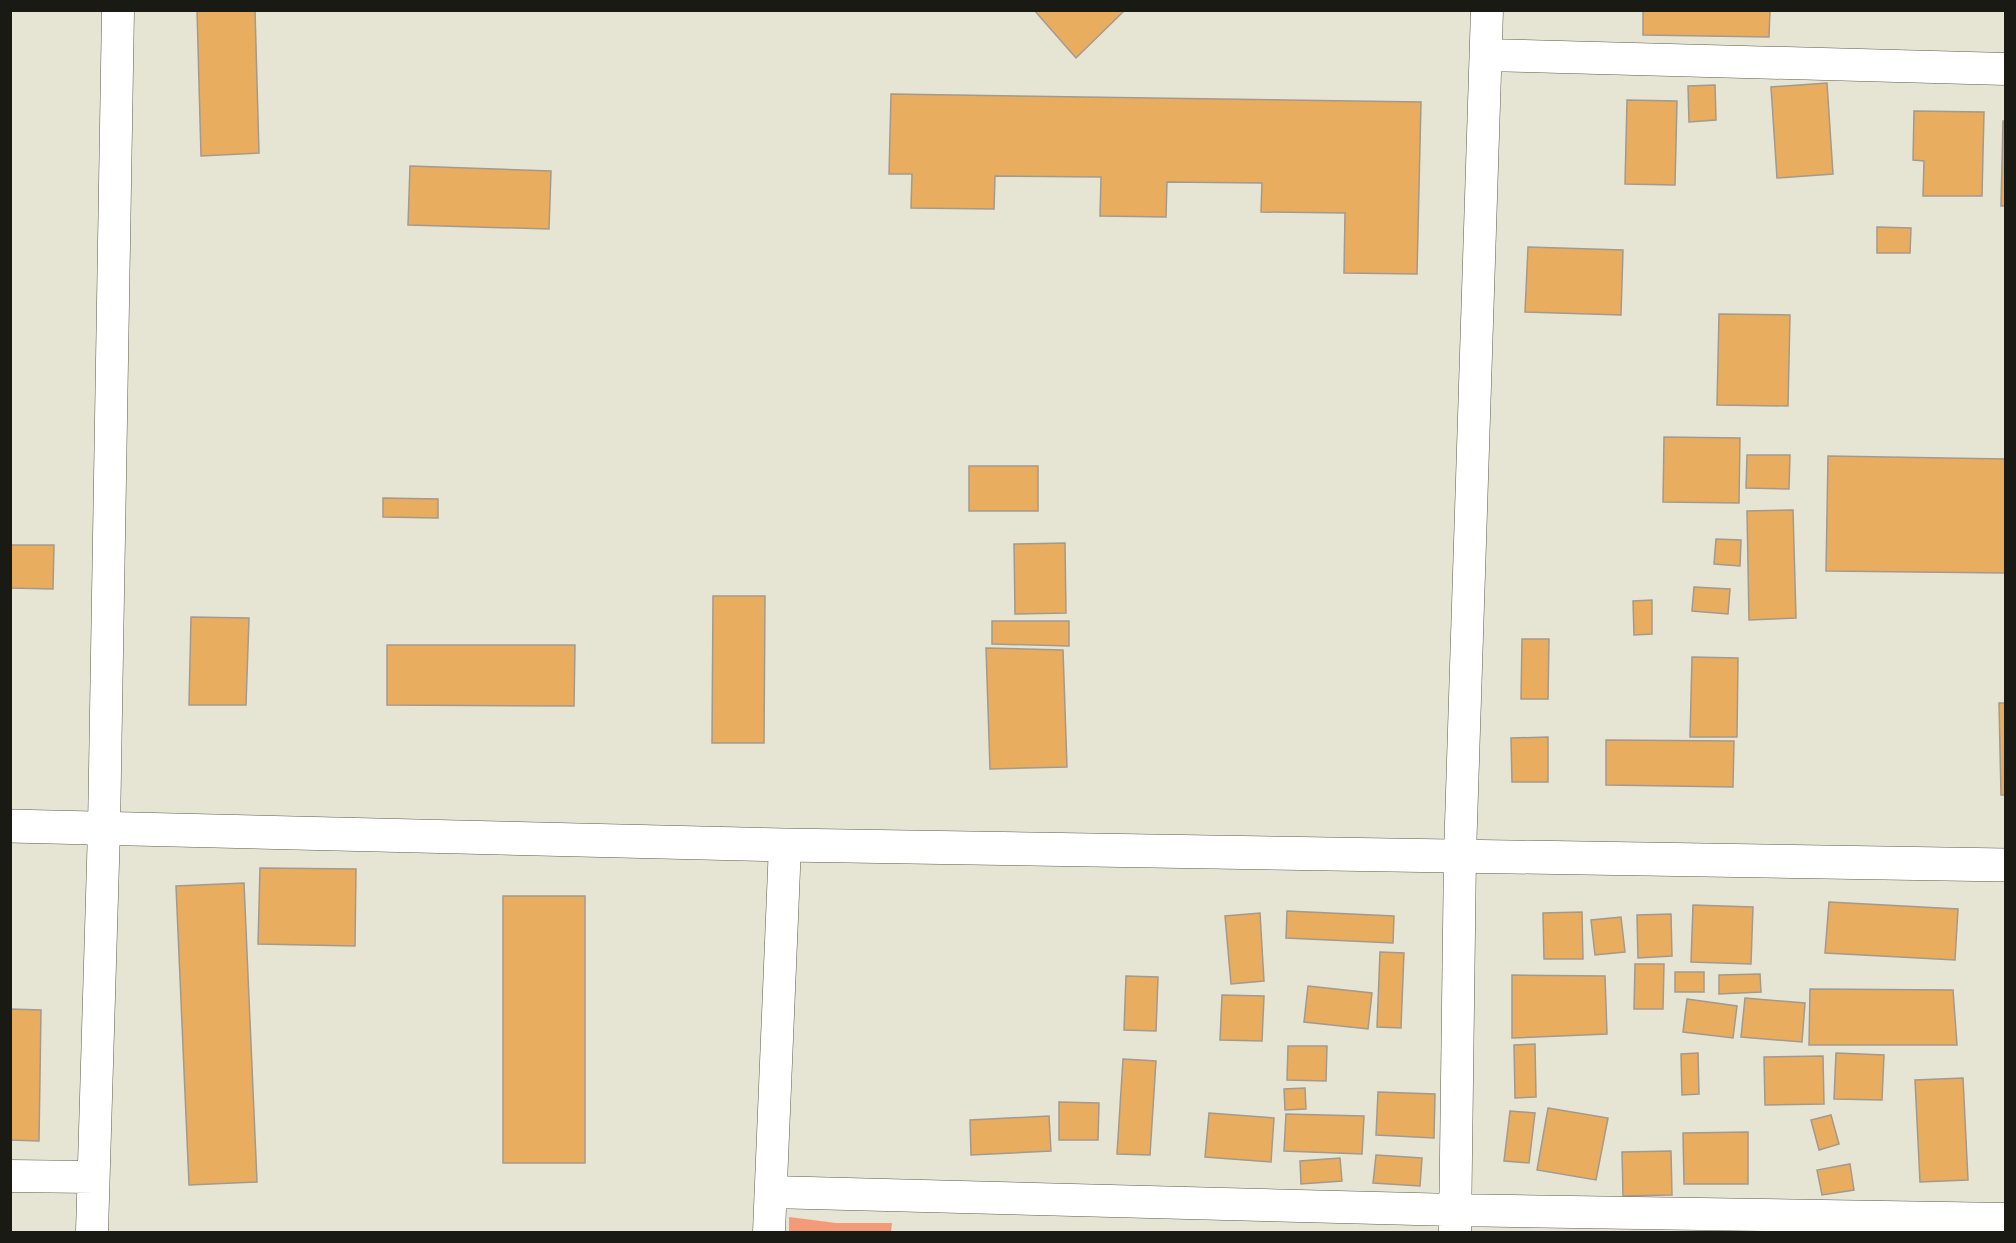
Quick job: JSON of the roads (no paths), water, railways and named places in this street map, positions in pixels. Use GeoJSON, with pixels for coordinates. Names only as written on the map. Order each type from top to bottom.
{"type":"FeatureCollection","features":[{"type":"Feature","properties":{"kind":"street"},"geometry":{"type":"LineString","coordinates":[[92,1233],[104,829],[118,10]]}},
{"type":"Feature","properties":{"kind":"street"},"geometry":{"type":"LineString","coordinates":[[1455,1221],[1460,855],[1487,10]]}},
{"type":"Feature","properties":{"kind":"street"},"geometry":{"type":"LineString","coordinates":[[1486,55],[2006,69]]}},
{"type":"Feature","properties":{"kind":"street"},"geometry":{"type":"LineString","coordinates":[[10,825],[784,844],[2006,865]]}},
{"type":"Feature","properties":{"kind":"street"},"geometry":{"type":"LineString","coordinates":[[769,1233],[784,844]]}},
{"type":"Feature","properties":{"kind":"street"},"geometry":{"type":"LineString","coordinates":[[10,1176],[93,1177]]}},
{"type":"Feature","properties":{"kind":"street"},"geometry":{"type":"LineString","coordinates":[[771,1192],[1455,1221],[2006,1219]]}}]}
